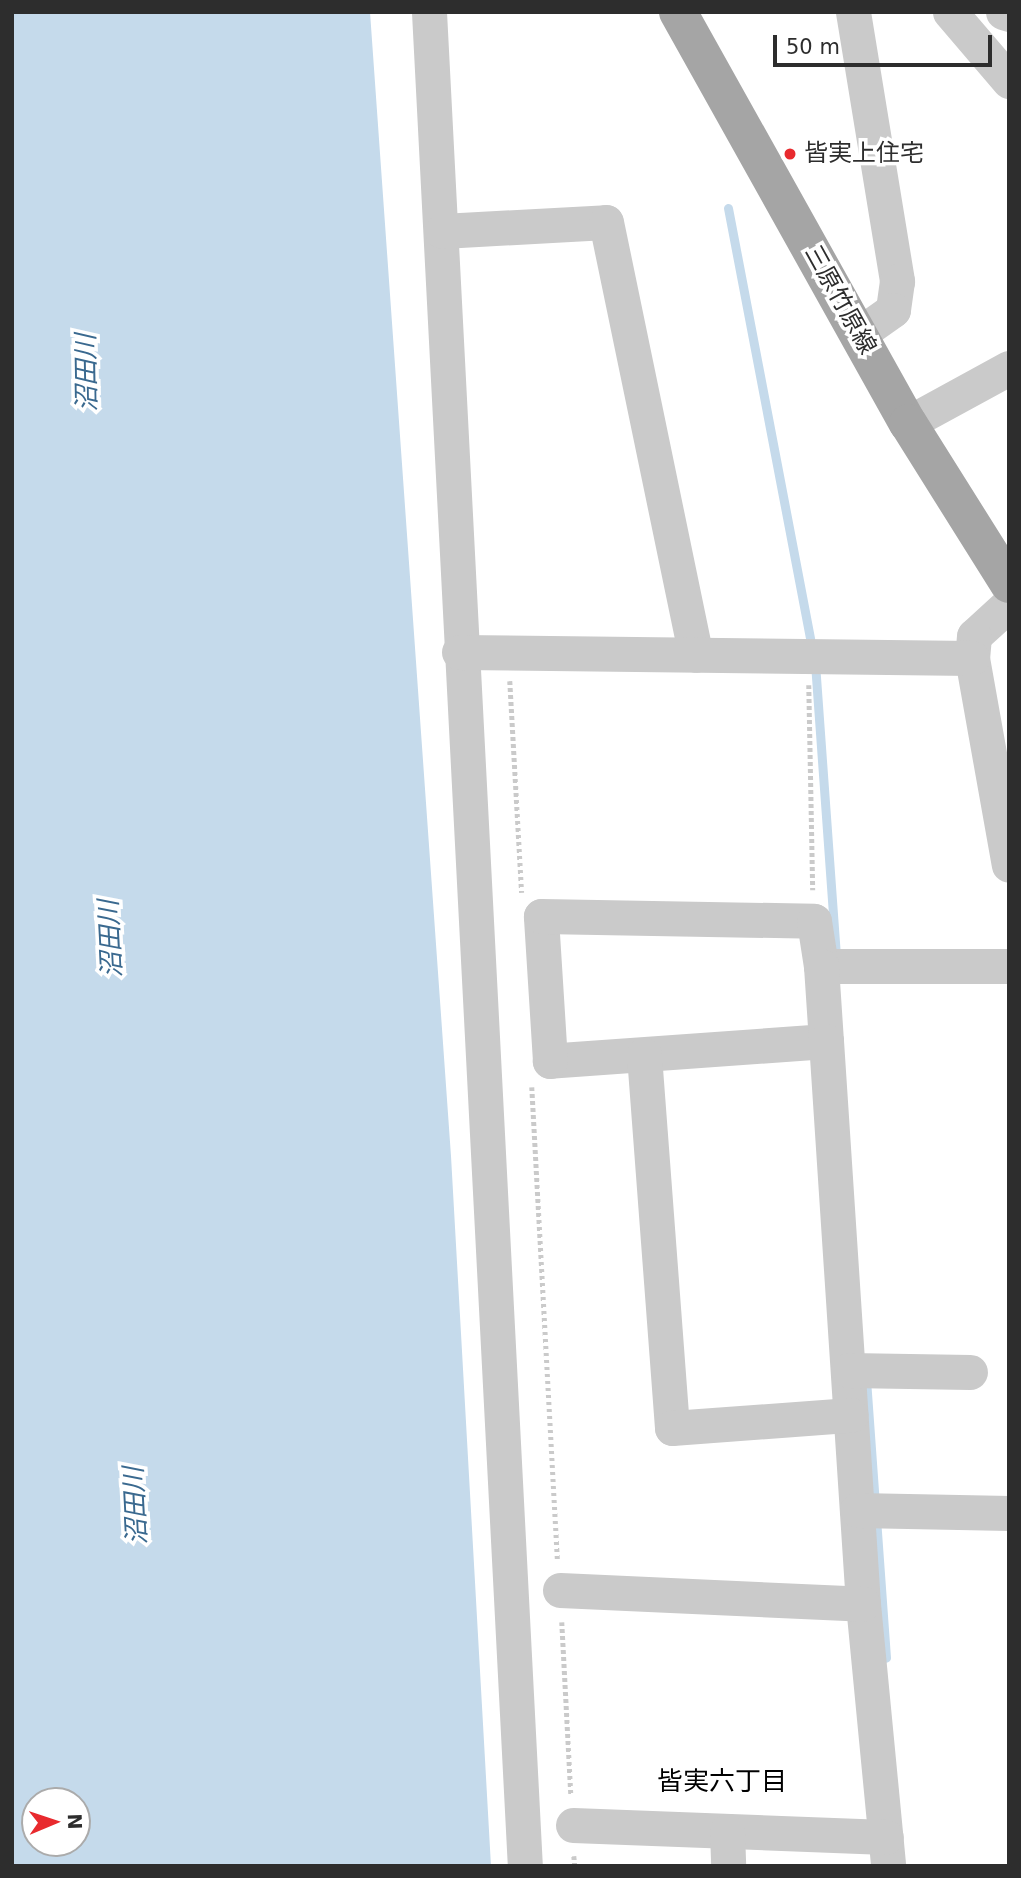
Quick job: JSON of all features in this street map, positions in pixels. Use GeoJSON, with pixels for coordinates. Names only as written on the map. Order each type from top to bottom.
{"type":"FeatureCollection","features":[{"type":"Feature","properties":{"kind":"main road","name":"三原竹原線"},"geometry":{"type":"LineString","coordinates":[[678,12],[908,423],[1009,584]]}},
{"type":"Feature","properties":{"kind":"street"},"geometry":{"type":"LineString","coordinates":[[429,12],[442,231],[459,652],[525,1866]]}},
{"type":"Feature","properties":{"kind":"street"},"geometry":{"type":"LineString","coordinates":[[853,12],[897,281],[893,310],[859,334]]}},
{"type":"Feature","properties":{"kind":"street"},"geometry":{"type":"LineString","coordinates":[[1003,12],[1009,14]]}},
{"type":"Feature","properties":{"kind":"street"},"geometry":{"type":"LineString","coordinates":[[965,17],[1009,80]]}},
{"type":"Feature","properties":{"kind":"street"},"geometry":{"type":"LineString","coordinates":[[442,231],[606,222],[696,655]]}},
{"type":"Feature","properties":{"kind":"street"},"geometry":{"type":"LineString","coordinates":[[908,423],[1009,368]]}},
{"type":"Feature","properties":{"kind":"street"},"geometry":{"type":"LineString","coordinates":[[1008,855],[972,658],[974,636],[1009,604]]}},
{"type":"Feature","properties":{"kind":"street"},"geometry":{"type":"LineString","coordinates":[[459,652],[972,658]]}},
{"type":"Feature","properties":{"kind":"street"},"geometry":{"type":"LineString","coordinates":[[573,1825],[727,1831],[887,1851],[863,1604],[851,1415],[821,966],[814,920],[541,916],[550,1061],[826,1041]]}},
{"type":"Feature","properties":{"kind":"street"},"geometry":{"type":"LineString","coordinates":[[821,966],[1009,966]]}},
{"type":"Feature","properties":{"kind":"street"},"geometry":{"type":"LineString","coordinates":[[644,1055],[672,1429],[851,1415]]}},
{"type":"Feature","properties":{"kind":"street"},"geometry":{"type":"LineString","coordinates":[[848,1370],[970,1372]]}},
{"type":"Feature","properties":{"kind":"street"},"geometry":{"type":"LineString","coordinates":[[857,1510],[1009,1513]]}},
{"type":"Feature","properties":{"kind":"street"},"geometry":{"type":"LineString","coordinates":[[560,1590],[863,1604]]}},
{"type":"Feature","properties":{"kind":"street"},"geometry":{"type":"LineString","coordinates":[[727,1831],[728,1866]]}},
{"type":"Feature","properties":{"kind":"path"},"geometry":{"type":"LineString","coordinates":[[508,653],[522,901]]}},
{"type":"Feature","properties":{"kind":"path"},"geometry":{"type":"LineString","coordinates":[[809,656],[814,920]]}},
{"type":"Feature","properties":{"kind":"path"},"geometry":{"type":"LineString","coordinates":[[532,1080],[575,1866]]}},
{"type":"Feature","properties":{"kind":"water","name":"沼田川"},"geometry":{"type":"Polygon","coordinates":[[[12,12],[370,12],[451,1156],[491,1866],[12,1866],[12,12]]]}},
{"type":"Feature","properties":{"kind":"waterway"},"geometry":{"type":"LineString","coordinates":[[728,208],[812,649]]}},
{"type":"Feature","properties":{"kind":"waterway"},"geometry":{"type":"LineString","coordinates":[[815,663],[836,956]]}},
{"type":"Feature","properties":{"kind":"waterway"},"geometry":{"type":"LineString","coordinates":[[866,1379],[875,1504]]}},
{"type":"Feature","properties":{"kind":"waterway"},"geometry":{"type":"LineString","coordinates":[[876,1518],[886,1658]]}},
{"type":"Feature","properties":{"kind":"place","name":"皆実上住宅"},"geometry":{"type":"Point","coordinates":[790,154]}},
{"type":"Feature","properties":{"kind":"district","name":"皆実六丁目"},"geometry":{"type":"Point","coordinates":[722,1782]}}]}
